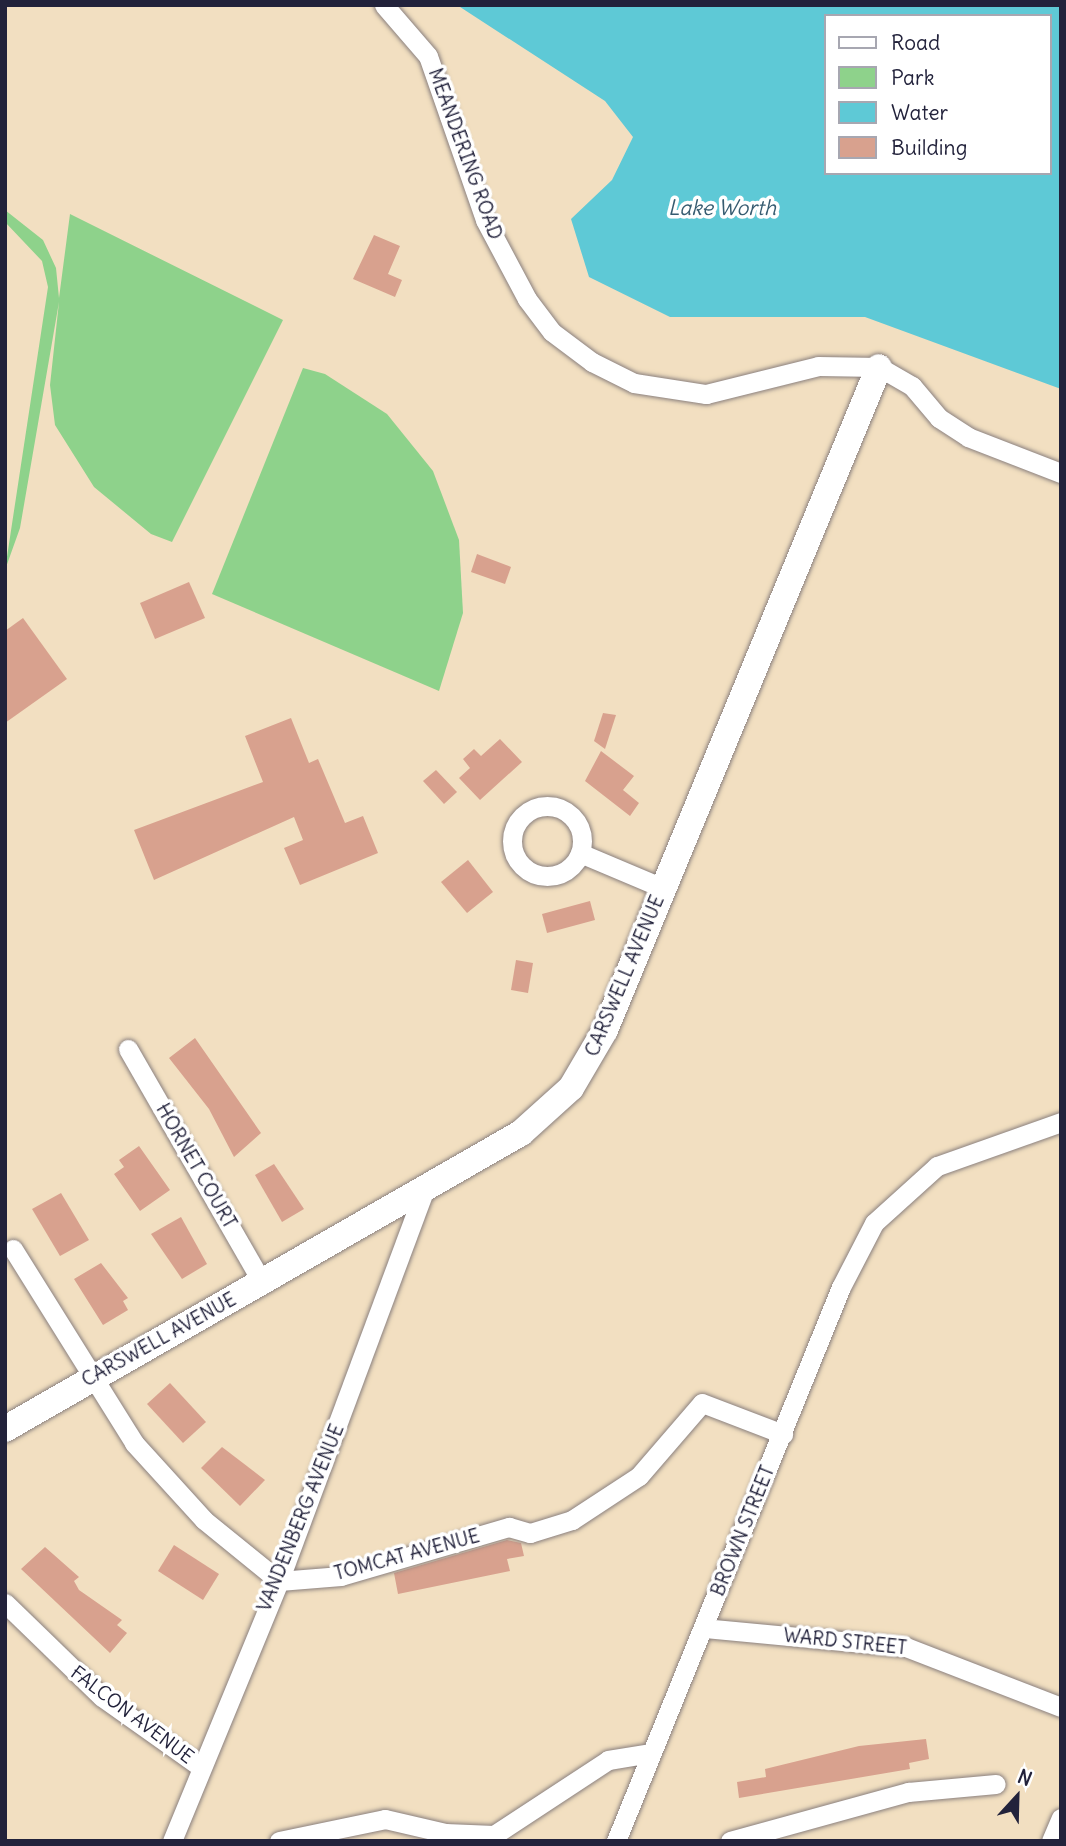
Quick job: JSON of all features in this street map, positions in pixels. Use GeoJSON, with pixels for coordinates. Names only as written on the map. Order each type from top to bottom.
{"type":"FeatureCollection","features":[{"type":"Feature","properties":{"kind":"street","name":"MEANDERING ROAD"},"geometry":{"type":"LineString","coordinates":[[384,5],[428,56],[485,220],[527,299],[552,332],[592,362],[634,383],[706,394],[818,366],[879,367],[912,386],[939,418],[968,437],[1061,473]]}},
{"type":"Feature","properties":{"kind":"street","name":"CARSWELL AVENUE"},"geometry":{"type":"LineString","coordinates":[[5,1429],[89,1379],[424,1192],[521,1133],[571,1088],[605,1030],[879,367]]}},
{"type":"Feature","properties":{"kind":"street"},"geometry":{"type":"LineString","coordinates":[[580,853],[663,888]]}},
{"type":"Feature","properties":{"kind":"street","name":"HORNET COURT"},"geometry":{"type":"LineString","coordinates":[[128,1049],[263,1283]]}},
{"type":"Feature","properties":{"kind":"street","name":"BROWN STREET"},"geometry":{"type":"LineString","coordinates":[[616,1841],[783,1434],[874,1223],[937,1166],[1061,1122]]}},
{"type":"Feature","properties":{"kind":"street","name":"VANDENBERG AVENUE"},"geometry":{"type":"LineString","coordinates":[[172,1841],[279,1581],[424,1192]]}},
{"type":"Feature","properties":{"kind":"street"},"geometry":{"type":"LineString","coordinates":[[13,1249],[89,1379],[172,1487],[279,1581]]}},
{"type":"Feature","properties":{"kind":"street","name":"TOMCAT AVENUE"},"geometry":{"type":"LineString","coordinates":[[279,1581],[341,1576],[509,1527],[530,1533],[572,1520],[639,1476],[702,1403],[783,1434]]}},
{"type":"Feature","properties":{"kind":"street","name":"FALCON AVENUE"},"geometry":{"type":"LineString","coordinates":[[5,1603],[102,1697],[201,1767]]}},
{"type":"Feature","properties":{"kind":"street","name":"WARD STREET"},"geometry":{"type":"LineString","coordinates":[[704,1628],[905,1647],[1061,1707]]}},
{"type":"Feature","properties":{"kind":"street"},"geometry":{"type":"LineString","coordinates":[[279,1841],[385,1818],[445,1833],[495,1835],[608,1760],[652,1753]]}},
{"type":"Feature","properties":{"kind":"street"},"geometry":{"type":"LineString","coordinates":[[730,1841],[908,1792],[996,1784]]}},
{"type":"Feature","properties":{"kind":"street"},"geometry":{"type":"LineString","coordinates":[[1052,1841],[1061,1818]]}},
{"type":"Feature","properties":{"kind":"green space"},"geometry":{"type":"Polygon","coordinates":[[[5,210],[43,240],[56,268],[59,298],[70,214],[283,320],[172,542],[151,534],[94,487],[55,425],[50,385],[59,302],[20,528],[5,570],[48,287],[42,261],[5,222],[5,210]]]}},
{"type":"Feature","properties":{"kind":"green space"},"geometry":{"type":"Polygon","coordinates":[[[303,368],[325,374],[387,414],[433,471],[459,540],[463,613],[439,691],[212,594],[303,368]]]}},
{"type":"Feature","properties":{"kind":"water","name":"Lake Worth"},"geometry":{"type":"Polygon","coordinates":[[[457,5],[1061,5],[1061,389],[865,317],[670,317],[589,277],[571,219],[612,180],[633,137],[605,101],[457,5]]]}},
{"type":"Feature","properties":{"kind":"building"},"geometry":{"type":"Polygon","coordinates":[[[374,235],[400,246],[388,274],[402,280],[395,297],[353,279],[374,235]]]}},
{"type":"Feature","properties":{"kind":"building"},"geometry":{"type":"Polygon","coordinates":[[[477,554],[511,567],[505,584],[471,572],[477,554]]]}},
{"type":"Feature","properties":{"kind":"building"},"geometry":{"type":"Polygon","coordinates":[[[189,582],[205,618],[155,639],[140,603],[189,582]]]}},
{"type":"Feature","properties":{"kind":"building"},"geometry":{"type":"Polygon","coordinates":[[[23,618],[67,679],[5,723],[5,631],[23,618]]]}},
{"type":"Feature","properties":{"kind":"building"},"geometry":{"type":"Polygon","coordinates":[[[603,713],[616,715],[605,749],[594,741],[603,713]]]}},
{"type":"Feature","properties":{"kind":"building"},"geometry":{"type":"Polygon","coordinates":[[[291,718],[309,763],[318,759],[345,823],[363,816],[378,853],[300,885],[284,848],[303,840],[294,817],[154,880],[134,830],[263,782],[245,736],[291,718]]]}},
{"type":"Feature","properties":{"kind":"building"},"geometry":{"type":"Polygon","coordinates":[[[500,739],[522,762],[480,800],[459,778],[470,768],[463,759],[474,749],[481,756],[500,739]]]}},
{"type":"Feature","properties":{"kind":"building"},"geometry":{"type":"Polygon","coordinates":[[[601,751],[634,776],[623,790],[639,803],[630,816],[585,781],[601,751]]]}},
{"type":"Feature","properties":{"kind":"building"},"geometry":{"type":"Polygon","coordinates":[[[436,770],[457,792],[444,804],[423,781],[436,770]]]}},
{"type":"Feature","properties":{"kind":"building"},"geometry":{"type":"Polygon","coordinates":[[[468,860],[493,892],[467,913],[441,882],[468,860]]]}},
{"type":"Feature","properties":{"kind":"building"},"geometry":{"type":"Polygon","coordinates":[[[590,901],[595,920],[547,933],[542,914],[590,901]]]}},
{"type":"Feature","properties":{"kind":"building"},"geometry":{"type":"Polygon","coordinates":[[[516,960],[533,963],[528,993],[511,990],[516,960]]]}},
{"type":"Feature","properties":{"kind":"building"},"geometry":{"type":"Polygon","coordinates":[[[195,1038],[261,1133],[234,1157],[209,1109],[169,1058],[195,1038]]]}},
{"type":"Feature","properties":{"kind":"building"},"geometry":{"type":"Polygon","coordinates":[[[139,1146],[170,1190],[140,1211],[114,1174],[124,1167],[119,1160],[139,1146]]]}},
{"type":"Feature","properties":{"kind":"building"},"geometry":{"type":"Polygon","coordinates":[[[274,1164],[304,1209],[282,1222],[255,1175],[274,1164]]]}},
{"type":"Feature","properties":{"kind":"building"},"geometry":{"type":"Polygon","coordinates":[[[61,1193],[89,1240],[60,1256],[32,1209],[61,1193]]]}},
{"type":"Feature","properties":{"kind":"building"},"geometry":{"type":"Polygon","coordinates":[[[181,1217],[207,1264],[182,1279],[151,1234],[181,1217]]]}},
{"type":"Feature","properties":{"kind":"building"},"geometry":{"type":"Polygon","coordinates":[[[101,1263],[128,1298],[123,1301],[128,1310],[103,1325],[74,1279],[101,1263]]]}},
{"type":"Feature","properties":{"kind":"building"},"geometry":{"type":"Polygon","coordinates":[[[170,1383],[206,1422],[183,1443],[147,1404],[170,1383]]]}},
{"type":"Feature","properties":{"kind":"building"},"geometry":{"type":"Polygon","coordinates":[[[222,1447],[265,1480],[240,1506],[201,1468],[222,1447]]]}},
{"type":"Feature","properties":{"kind":"building"},"geometry":{"type":"Polygon","coordinates":[[[507,1540],[521,1543],[524,1556],[507,1559],[510,1571],[398,1594],[394,1573],[507,1540]]]}},
{"type":"Feature","properties":{"kind":"building"},"geometry":{"type":"Polygon","coordinates":[[[174,1545],[219,1574],[203,1600],[158,1571],[174,1545]]]}},
{"type":"Feature","properties":{"kind":"building"},"geometry":{"type":"Polygon","coordinates":[[[45,1547],[79,1577],[74,1581],[79,1590],[122,1620],[117,1625],[127,1633],[110,1653],[21,1569],[45,1547]]]}},
{"type":"Feature","properties":{"kind":"building"},"geometry":{"type":"Polygon","coordinates":[[[926,1739],[929,1759],[909,1763],[910,1769],[739,1798],[737,1782],[766,1777],[765,1769],[859,1746],[926,1739]]]}}]}
